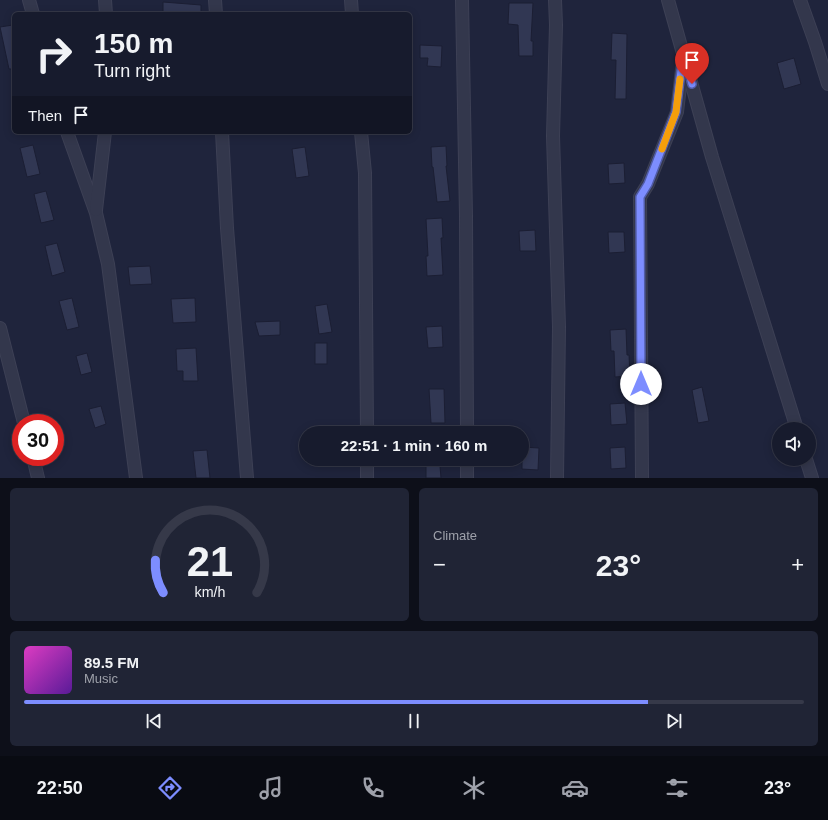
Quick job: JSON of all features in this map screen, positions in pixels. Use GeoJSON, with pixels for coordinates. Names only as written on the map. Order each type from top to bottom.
{"type":"FeatureCollection","features":[{"type":"Feature","properties":{"kind":"street"},"geometry":{"type":"LineString","coordinates":[[29,0],[32,12]]}},
{"type":"Feature","properties":{"kind":"street"},"geometry":{"type":"LineString","coordinates":[[105,0],[106,12]]}},
{"type":"Feature","properties":{"kind":"street"},"geometry":{"type":"LineString","coordinates":[[215,0],[216,12]]}},
{"type":"Feature","properties":{"kind":"street"},"geometry":{"type":"LineString","coordinates":[[351,0],[352,12]]}},
{"type":"Feature","properties":{"kind":"street"},"geometry":{"type":"LineString","coordinates":[[462,0],[466,216],[467,426]]}},
{"type":"Feature","properties":{"kind":"street"},"geometry":{"type":"LineString","coordinates":[[556,0],[552,136],[559,327],[557,478]]}},
{"type":"Feature","properties":{"kind":"street"},"geometry":{"type":"LineString","coordinates":[[668,0],[712,157],[795,422]]}},
{"type":"Feature","properties":{"kind":"street"},"geometry":{"type":"LineString","coordinates":[[800,0],[828,84]]}},
{"type":"Feature","properties":{"kind":"street"},"geometry":{"type":"LineString","coordinates":[[642,478],[640,197],[648,184],[676,112],[683,54]]}},
{"type":"Feature","properties":{"kind":"street"},"geometry":{"type":"LineString","coordinates":[[68,134],[96,213],[108,264],[136,478]]}},
{"type":"Feature","properties":{"kind":"street"},"geometry":{"type":"LineString","coordinates":[[96,213],[105,134]]}},
{"type":"Feature","properties":{"kind":"street"},"geometry":{"type":"LineString","coordinates":[[222,134],[227,228],[247,478]]}},
{"type":"Feature","properties":{"kind":"street"},"geometry":{"type":"LineString","coordinates":[[361,134],[365,173],[367,426]]}},
{"type":"Feature","properties":{"kind":"street"},"geometry":{"type":"LineString","coordinates":[[0,328],[22,414]]}},
{"type":"Feature","properties":{"kind":"street"},"geometry":{"type":"LineString","coordinates":[[35,466],[38,478]]}},
{"type":"Feature","properties":{"kind":"street"},"geometry":{"type":"LineString","coordinates":[[367,466],[367,478]]}},
{"type":"Feature","properties":{"kind":"street"},"geometry":{"type":"LineString","coordinates":[[467,466],[467,478]]}},
{"type":"Feature","properties":{"kind":"street"},"geometry":{"type":"LineString","coordinates":[[808,466],[812,478]]}},
{"type":"Feature","properties":{"kind":"building"},"geometry":{"type":"Polygon","coordinates":[[[163,2],[201,5],[201,12],[163,12],[163,2]]]}},
{"type":"Feature","properties":{"kind":"building"},"geometry":{"type":"Polygon","coordinates":[[[509,3],[533,3],[531,41],[533,41],[533,56],[519,56],[518,25],[508,24],[509,3]]]}},
{"type":"Feature","properties":{"kind":"building"},"geometry":{"type":"Polygon","coordinates":[[[12,25],[12,69],[9,69],[0,27],[12,25]]]}},
{"type":"Feature","properties":{"kind":"building"},"geometry":{"type":"Polygon","coordinates":[[[612,33],[627,34],[626,99],[615,99],[616,60],[611,60],[612,33]]]}},
{"type":"Feature","properties":{"kind":"building"},"geometry":{"type":"Polygon","coordinates":[[[420,45],[442,46],[441,67],[427,66],[428,58],[420,58],[420,45]]]}},
{"type":"Feature","properties":{"kind":"building"},"geometry":{"type":"Polygon","coordinates":[[[794,58],[801,84],[784,89],[777,63],[794,58]]]}},
{"type":"Feature","properties":{"kind":"building"},"geometry":{"type":"Polygon","coordinates":[[[33,145],[40,174],[27,177],[20,148],[33,145]]]}},
{"type":"Feature","properties":{"kind":"building"},"geometry":{"type":"Polygon","coordinates":[[[446,146],[446,166],[450,201],[437,202],[431,147],[446,146]]]}},
{"type":"Feature","properties":{"kind":"building"},"geometry":{"type":"Polygon","coordinates":[[[305,147],[309,176],[296,178],[292,149],[305,147]]]}},
{"type":"Feature","properties":{"kind":"building"},"geometry":{"type":"Polygon","coordinates":[[[624,163],[625,183],[609,184],[608,164],[624,163]]]}},
{"type":"Feature","properties":{"kind":"building"},"geometry":{"type":"Polygon","coordinates":[[[46,191],[54,220],[41,223],[34,194],[46,191]]]}},
{"type":"Feature","properties":{"kind":"building"},"geometry":{"type":"Polygon","coordinates":[[[442,218],[443,238],[441,238],[443,275],[427,276],[426,256],[428,256],[426,219],[442,218]]]}},
{"type":"Feature","properties":{"kind":"building"},"geometry":{"type":"Polygon","coordinates":[[[535,230],[536,251],[520,251],[519,231],[535,230]]]}},
{"type":"Feature","properties":{"kind":"building"},"geometry":{"type":"Polygon","coordinates":[[[608,232],[624,232],[625,252],[609,253],[608,232]]]}},
{"type":"Feature","properties":{"kind":"building"},"geometry":{"type":"Polygon","coordinates":[[[57,243],[65,272],[52,276],[45,246],[57,243]]]}},
{"type":"Feature","properties":{"kind":"building"},"geometry":{"type":"Polygon","coordinates":[[[150,266],[152,284],[130,285],[128,267],[150,266]]]}},
{"type":"Feature","properties":{"kind":"building"},"geometry":{"type":"Polygon","coordinates":[[[72,298],[79,327],[67,330],[59,301],[72,298]]]}},
{"type":"Feature","properties":{"kind":"building"},"geometry":{"type":"Polygon","coordinates":[[[195,298],[196,322],[173,323],[171,299],[195,298]]]}},
{"type":"Feature","properties":{"kind":"building"},"geometry":{"type":"Polygon","coordinates":[[[327,304],[332,332],[319,334],[315,306],[327,304]]]}},
{"type":"Feature","properties":{"kind":"building"},"geometry":{"type":"Polygon","coordinates":[[[280,321],[280,335],[259,336],[255,322],[280,321]]]}},
{"type":"Feature","properties":{"kind":"building"},"geometry":{"type":"Polygon","coordinates":[[[442,326],[443,347],[428,348],[426,327],[442,326]]]}},
{"type":"Feature","properties":{"kind":"building"},"geometry":{"type":"Polygon","coordinates":[[[626,329],[627,355],[629,355],[630,376],[615,377],[614,351],[611,351],[610,330],[626,329]]]}},
{"type":"Feature","properties":{"kind":"building"},"geometry":{"type":"Polygon","coordinates":[[[315,343],[327,343],[327,364],[315,364],[315,343]]]}},
{"type":"Feature","properties":{"kind":"building"},"geometry":{"type":"Polygon","coordinates":[[[196,348],[198,381],[183,381],[183,371],[177,371],[176,349],[196,348]]]}},
{"type":"Feature","properties":{"kind":"building"},"geometry":{"type":"Polygon","coordinates":[[[87,353],[92,372],[81,375],[76,356],[87,353]]]}},
{"type":"Feature","properties":{"kind":"building"},"geometry":{"type":"Polygon","coordinates":[[[702,387],[709,421],[698,423],[692,390],[702,387]]]}},
{"type":"Feature","properties":{"kind":"building"},"geometry":{"type":"Polygon","coordinates":[[[429,389],[444,389],[445,423],[431,423],[429,389]]]}},
{"type":"Feature","properties":{"kind":"building"},"geometry":{"type":"Polygon","coordinates":[[[625,403],[627,424],[611,425],[610,404],[625,403]]]}},
{"type":"Feature","properties":{"kind":"building"},"geometry":{"type":"Polygon","coordinates":[[[101,406],[106,424],[95,428],[89,409],[101,406]]]}},
{"type":"Feature","properties":{"kind":"building"},"geometry":{"type":"Polygon","coordinates":[[[529,447],[539,448],[538,470],[522,469],[522,466],[529,466],[529,447]]]}},
{"type":"Feature","properties":{"kind":"building"},"geometry":{"type":"Polygon","coordinates":[[[625,447],[626,468],[611,469],[610,448],[625,447]]]}},
{"type":"Feature","properties":{"kind":"building"},"geometry":{"type":"Polygon","coordinates":[[[207,450],[210,478],[196,478],[193,451],[207,450]]]}},
{"type":"Feature","properties":{"kind":"building"},"geometry":{"type":"Polygon","coordinates":[[[426,466],[440,466],[441,478],[426,478],[426,466]]]}},
{"type":"Feature","properties":{"kind":"slow traffic"},"geometry":{"type":"LineString","coordinates":[[662,149],[676,112],[680,79]]}},
{"type":"Feature","properties":{"kind":"route"},"geometry":{"type":"LineString","coordinates":[[641,384],[640,197],[648,184],[676,112],[683,54],[692,84]]}}]}
